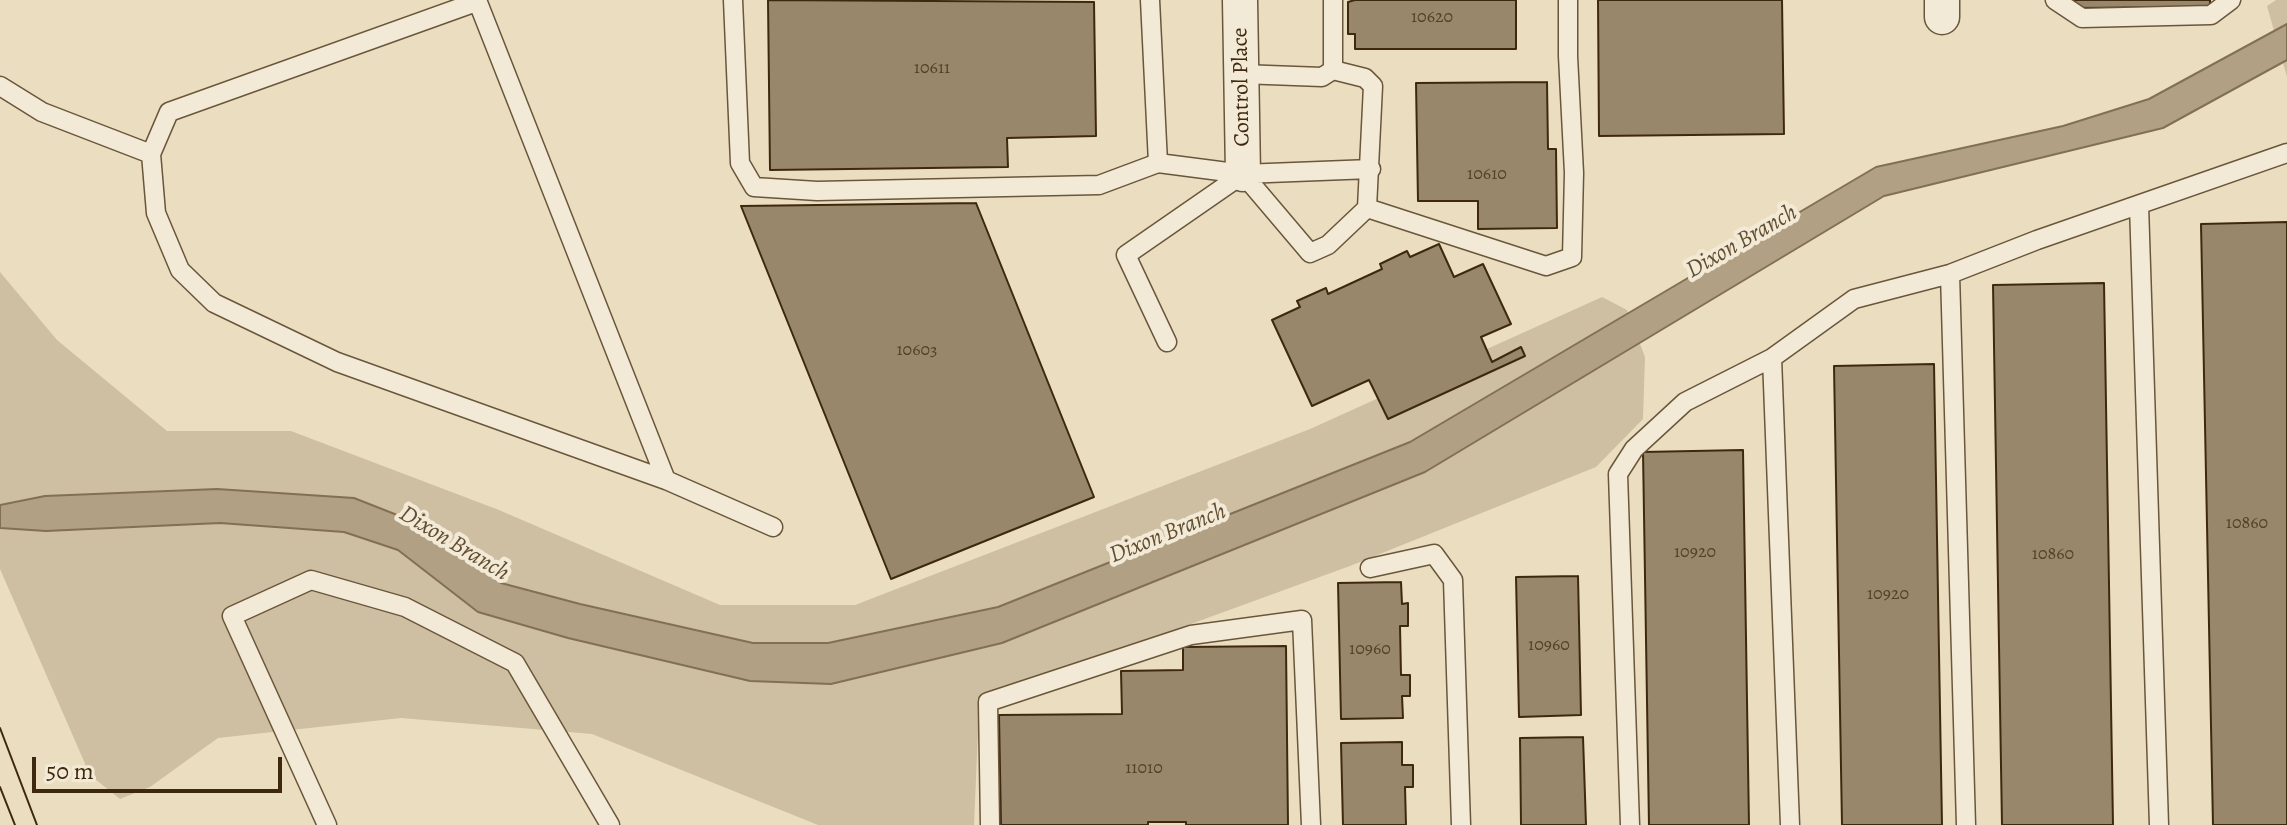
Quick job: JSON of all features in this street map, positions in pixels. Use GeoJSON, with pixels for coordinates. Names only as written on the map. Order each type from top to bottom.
{"type":"FeatureCollection","features":[{"type":"Feature","properties":{"kind":"street","name":"Control Place"},"geometry":{"type":"LineString","coordinates":[[1240,0],[1243,174]]}},
{"type":"Feature","properties":{"kind":"lane"},"geometry":{"type":"LineString","coordinates":[[733,0],[740,163],[754,187],[817,191],[1099,185],[1158,163],[1243,174],[1371,169]]}},
{"type":"Feature","properties":{"kind":"lane"},"geometry":{"type":"LineString","coordinates":[[1150,0],[1158,163]]}},
{"type":"Feature","properties":{"kind":"lane"},"geometry":{"type":"LineString","coordinates":[[1333,0],[1333,70]]}},
{"type":"Feature","properties":{"kind":"lane"},"geometry":{"type":"LineString","coordinates":[[1367,208],[1546,266],[1572,257],[1574,173],[1568,0]]}},
{"type":"Feature","properties":{"kind":"lane"},"geometry":{"type":"LineString","coordinates":[[2055,0],[2082,18],[2211,15],[2231,0]]}},
{"type":"Feature","properties":{"kind":"lane"},"geometry":{"type":"LineString","coordinates":[[666,480],[476,1],[169,112],[151,154],[156,213],[180,270],[214,303],[337,362],[666,480],[773,527]]}},
{"type":"Feature","properties":{"kind":"lane"},"geometry":{"type":"LineString","coordinates":[[1241,74],[1322,77],[1333,70],[1365,78],[1373,86],[1367,208],[1328,245],[1310,253],[1243,174]]}},
{"type":"Feature","properties":{"kind":"lane"},"geometry":{"type":"LineString","coordinates":[[0,86],[42,112],[151,154]]}},
{"type":"Feature","properties":{"kind":"lane"},"geometry":{"type":"LineString","coordinates":[[1630,825],[1618,474],[1634,449],[1685,402],[1772,358],[1854,299],[1950,274],[2037,240],[2287,153]]}},
{"type":"Feature","properties":{"kind":"lane"},"geometry":{"type":"LineString","coordinates":[[1167,342],[1126,255],[1243,174]]}},
{"type":"Feature","properties":{"kind":"lane"},"geometry":{"type":"LineString","coordinates":[[2139,205],[2159,825]]}},
{"type":"Feature","properties":{"kind":"lane"},"geometry":{"type":"LineString","coordinates":[[1950,274],[1966,825]]}},
{"type":"Feature","properties":{"kind":"lane"},"geometry":{"type":"LineString","coordinates":[[1772,358],[1790,825]]}},
{"type":"Feature","properties":{"kind":"lane"},"geometry":{"type":"LineString","coordinates":[[1370,568],[1434,554],[1453,580],[1461,825]]}},
{"type":"Feature","properties":{"kind":"lane"},"geometry":{"type":"LineString","coordinates":[[327,825],[232,616],[311,580],[405,607],[515,663],[610,825]]}},
{"type":"Feature","properties":{"kind":"lane"},"geometry":{"type":"LineString","coordinates":[[990,825],[988,702],[1191,635],[1302,620],[1311,825]]}},
{"type":"Feature","properties":{"kind":"shaded area"},"geometry":{"type":"Polygon","coordinates":[[[2276,0],[2287,0],[2287,77],[2267,6],[2276,0]]]}},
{"type":"Feature","properties":{"kind":"shaded area"},"geometry":{"type":"Polygon","coordinates":[[[2287,24],[2287,60],[2163,128],[1884,196],[1425,472],[1002,643],[831,684],[750,681],[568,638],[478,612],[398,550],[344,532],[220,523],[46,531],[0,528],[0,505],[45,496],[217,489],[354,498],[420,524],[501,583],[753,643],[828,643],[998,607],[1410,442],[1876,167],[2063,126],[2149,99],[2287,24]]]}},
{"type":"Feature","properties":{"kind":"shaded area"},"geometry":{"type":"Polygon","coordinates":[[[0,272],[57,340],[167,431],[291,431],[499,510],[720,605],[855,605],[1310,429],[1602,297],[1627,310],[1645,357],[1643,419],[1596,467],[1350,566],[999,694],[978,732],[974,825],[818,825],[592,734],[401,718],[218,738],[150,787],[120,799],[90,775],[0,569],[0,272]]]}},
{"type":"Feature","properties":{"kind":"building"},"geometry":{"type":"Polygon","coordinates":[[[768,0],[1094,2],[1096,136],[1007,138],[1008,167],[770,170],[768,0]]]}},
{"type":"Feature","properties":{"kind":"building"},"geometry":{"type":"Polygon","coordinates":[[[1516,0],[1516,49],[1355,49],[1355,34],[1348,34],[1348,2],[1516,0]]]}},
{"type":"Feature","properties":{"kind":"building"},"geometry":{"type":"Polygon","coordinates":[[[1598,0],[1782,0],[1784,134],[1599,136],[1598,0]]]}},
{"type":"Feature","properties":{"kind":"building"},"geometry":{"type":"Polygon","coordinates":[[[2075,0],[2210,0],[2210,7],[2075,8],[2075,0]]]}},
{"type":"Feature","properties":{"kind":"building"},"geometry":{"type":"Polygon","coordinates":[[[1547,82],[1548,149],[1556,149],[1557,228],[1478,229],[1478,201],[1418,201],[1416,83],[1547,82]]]}},
{"type":"Feature","properties":{"kind":"building"},"geometry":{"type":"Polygon","coordinates":[[[976,203],[1094,497],[891,579],[741,206],[976,203]]]}},
{"type":"Feature","properties":{"kind":"building"},"geometry":{"type":"Polygon","coordinates":[[[2287,222],[2287,825],[2213,825],[2201,224],[2287,222]]]}},
{"type":"Feature","properties":{"kind":"building"},"geometry":{"type":"Polygon","coordinates":[[[1439,244],[1454,277],[1483,264],[1511,324],[1481,337],[1492,362],[1521,347],[1525,356],[1388,419],[1369,380],[1312,406],[1272,320],[1300,307],[1297,301],[1326,288],[1328,294],[1382,269],[1380,264],[1407,251],[1410,257],[1439,244]]]}},
{"type":"Feature","properties":{"kind":"building"},"geometry":{"type":"Polygon","coordinates":[[[2104,283],[2113,825],[2002,825],[1993,285],[2104,283]]]}},
{"type":"Feature","properties":{"kind":"building"},"geometry":{"type":"Polygon","coordinates":[[[1934,364],[1942,825],[1842,825],[1834,366],[1934,364]]]}},
{"type":"Feature","properties":{"kind":"building"},"geometry":{"type":"Polygon","coordinates":[[[1743,450],[1749,825],[1649,825],[1643,452],[1743,450]]]}},
{"type":"Feature","properties":{"kind":"building"},"geometry":{"type":"Polygon","coordinates":[[[1578,576],[1581,715],[1519,717],[1516,577],[1578,576]]]}},
{"type":"Feature","properties":{"kind":"building"},"geometry":{"type":"Polygon","coordinates":[[[1401,582],[1402,604],[1408,603],[1408,626],[1400,626],[1401,675],[1410,675],[1410,696],[1402,696],[1403,718],[1341,719],[1338,583],[1401,582]]]}},
{"type":"Feature","properties":{"kind":"building"},"geometry":{"type":"Polygon","coordinates":[[[1286,646],[1288,825],[1148,822],[1148,825],[1001,825],[999,715],[1122,714],[1121,671],[1183,670],[1183,647],[1286,646]]]}},
{"type":"Feature","properties":{"kind":"building"},"geometry":{"type":"Polygon","coordinates":[[[1583,737],[1586,825],[1521,825],[1520,738],[1583,737]]]}},
{"type":"Feature","properties":{"kind":"building"},"geometry":{"type":"Polygon","coordinates":[[[1402,742],[1402,765],[1413,765],[1413,787],[1405,787],[1406,825],[1343,825],[1341,743],[1402,742]]]}},
{"type":"Feature","properties":{"kind":"tram line"},"geometry":{"type":"LineString","coordinates":[[0,728],[37,825]]}},
{"type":"Feature","properties":{"kind":"tram line"},"geometry":{"type":"LineString","coordinates":[[0,787],[15,825]]}},
{"type":"Feature","properties":{"kind":"water label","name":"Dixon Branch"},"geometry":{"type":"Point","coordinates":[1742,242]}},
{"type":"Feature","properties":{"kind":"water label","name":"Dixon Branch"},"geometry":{"type":"Point","coordinates":[1168,534]}},
{"type":"Feature","properties":{"kind":"water label","name":"Dixon Branch"},"geometry":{"type":"Point","coordinates":[454,544]}}]}
